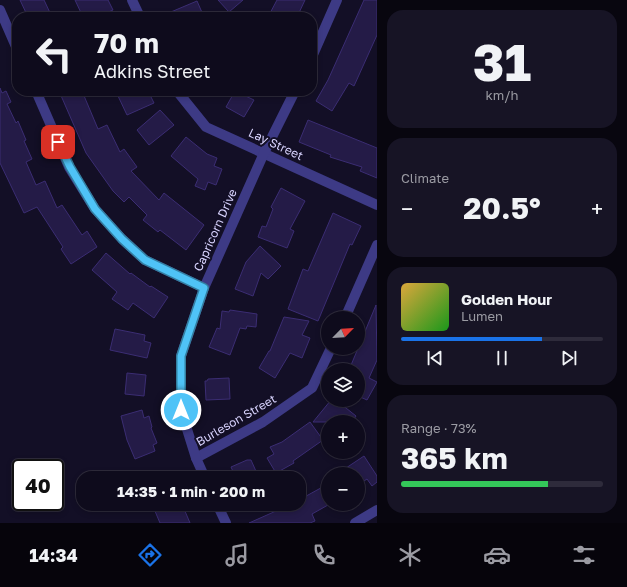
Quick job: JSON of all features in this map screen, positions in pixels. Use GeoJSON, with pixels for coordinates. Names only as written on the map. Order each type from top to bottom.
{"type":"FeatureCollection","features":[{"type":"Feature","properties":{"kind":"street"},"geometry":{"type":"LineString","coordinates":[[317,45],[337,0]]}},
{"type":"Feature","properties":{"kind":"street"},"geometry":{"type":"LineString","coordinates":[[135,1],[138,12]]}},
{"type":"Feature","properties":{"kind":"street"},"geometry":{"type":"LineString","coordinates":[[0,10],[12,38]]}},
{"type":"Feature","properties":{"kind":"street"},"geometry":{"type":"LineString","coordinates":[[38,96],[70,167],[95,209],[122,239],[145,260],[204,288]]}},
{"type":"Feature","properties":{"kind":"street","name":"Lay Street"},"geometry":{"type":"LineString","coordinates":[[181,96],[206,127],[377,205]]}},
{"type":"Feature","properties":{"kind":"street","name":"Capricorn Drive"},"geometry":{"type":"LineString","coordinates":[[202,471],[196,458],[181,410],[181,356],[204,288],[264,153],[292,96]]}},
{"type":"Feature","properties":{"kind":"street"},"geometry":{"type":"LineString","coordinates":[[348,311],[377,245]]}},
{"type":"Feature","properties":{"kind":"street","name":"Burleson Street"},"geometry":{"type":"LineString","coordinates":[[196,458],[263,422],[312,388],[328,355]]}},
{"type":"Feature","properties":{"kind":"street"},"geometry":{"type":"LineString","coordinates":[[355,523],[377,510]]}},
{"type":"Feature","properties":{"kind":"street"},"geometry":{"type":"LineString","coordinates":[[220,511],[226,523]]}},
{"type":"Feature","properties":{"kind":"building"},"geometry":{"type":"Polygon","coordinates":[[[20,0],[44,0],[50,12],[26,12],[20,0]]]}},
{"type":"Feature","properties":{"kind":"building"},"geometry":{"type":"Polygon","coordinates":[[[75,0],[108,0],[113,10],[108,12],[81,12],[75,0]]]}},
{"type":"Feature","properties":{"kind":"building"},"geometry":{"type":"Polygon","coordinates":[[[218,0],[243,0],[229,12],[218,0]]]}},
{"type":"Feature","properties":{"kind":"building"},"geometry":{"type":"Polygon","coordinates":[[[277,0],[305,0],[299,12],[271,12],[277,0]]]}},
{"type":"Feature","properties":{"kind":"building"},"geometry":{"type":"Polygon","coordinates":[[[364,0],[377,0],[377,35],[354,86],[349,83],[332,111],[316,101],[328,80],[364,0]]]}},
{"type":"Feature","properties":{"kind":"building"},"geometry":{"type":"Polygon","coordinates":[[[197,1],[202,12],[171,12],[197,1]]]}},
{"type":"Feature","properties":{"kind":"building"},"geometry":{"type":"Polygon","coordinates":[[[0,88],[2,93],[6,91],[11,102],[7,104],[16,123],[18,121],[26,140],[24,141],[32,159],[26,162],[36,185],[45,181],[57,208],[62,205],[82,235],[87,231],[97,247],[71,264],[61,249],[63,247],[37,207],[24,213],[0,163],[0,88]]]}},
{"type":"Feature","properties":{"kind":"building"},"geometry":{"type":"Polygon","coordinates":[[[61,96],[84,96],[98,129],[107,125],[120,152],[124,149],[137,167],[131,171],[159,200],[164,193],[204,225],[186,250],[160,230],[158,232],[143,220],[147,215],[129,197],[124,202],[113,191],[86,153],[61,96]]]}},
{"type":"Feature","properties":{"kind":"building"},"geometry":{"type":"Polygon","coordinates":[[[118,96],[150,96],[154,103],[127,115],[118,96]]]}},
{"type":"Feature","properties":{"kind":"building"},"geometry":{"type":"Polygon","coordinates":[[[232,96],[246,96],[254,100],[244,117],[226,107],[232,96]]]}},
{"type":"Feature","properties":{"kind":"building"},"geometry":{"type":"Polygon","coordinates":[[[160,110],[174,125],[149,145],[137,130],[160,110]]]}},
{"type":"Feature","properties":{"kind":"building"},"geometry":{"type":"Polygon","coordinates":[[[308,120],[377,148],[377,178],[360,171],[362,167],[330,157],[331,155],[299,142],[308,120]]]}},
{"type":"Feature","properties":{"kind":"building"},"geometry":{"type":"Polygon","coordinates":[[[186,137],[207,154],[217,158],[214,166],[222,169],[216,185],[208,182],[205,190],[195,186],[198,179],[171,156],[186,137]]]}},
{"type":"Feature","properties":{"kind":"building"},"geometry":{"type":"Polygon","coordinates":[[[281,188],[305,201],[290,229],[294,231],[287,248],[258,237],[262,226],[266,227],[273,209],[271,207],[281,188]]]}},
{"type":"Feature","properties":{"kind":"building"},"geometry":{"type":"Polygon","coordinates":[[[333,213],[361,226],[352,245],[350,244],[318,321],[288,309],[303,269],[308,271],[333,213]]]}},
{"type":"Feature","properties":{"kind":"building"},"geometry":{"type":"Polygon","coordinates":[[[260,246],[281,266],[268,279],[261,273],[253,296],[235,289],[246,262],[260,246]]]}},
{"type":"Feature","properties":{"kind":"building"},"geometry":{"type":"Polygon","coordinates":[[[106,253],[130,274],[131,273],[150,287],[151,286],[168,297],[154,318],[133,303],[128,310],[112,299],[117,292],[92,270],[106,253]]]}},
{"type":"Feature","properties":{"kind":"building"},"geometry":{"type":"Polygon","coordinates":[[[376,305],[377,360],[369,378],[377,382],[367,400],[365,399],[365,363],[352,363],[355,355],[365,355],[365,331],[376,305]]]}},
{"type":"Feature","properties":{"kind":"building"},"geometry":{"type":"Polygon","coordinates":[[[230,310],[257,314],[256,327],[247,326],[246,329],[240,328],[230,355],[209,347],[217,328],[220,329],[222,311],[229,312],[230,310]]]}},
{"type":"Feature","properties":{"kind":"building"},"geometry":{"type":"Polygon","coordinates":[[[284,317],[309,321],[302,335],[310,338],[302,358],[290,353],[275,378],[259,368],[270,351],[284,317]]]}},
{"type":"Feature","properties":{"kind":"building"},"geometry":{"type":"Polygon","coordinates":[[[115,329],[145,335],[144,341],[151,343],[147,358],[110,350],[115,329]]]}},
{"type":"Feature","properties":{"kind":"building"},"geometry":{"type":"Polygon","coordinates":[[[127,373],[146,375],[144,396],[125,394],[127,373]]]}},
{"type":"Feature","properties":{"kind":"building"},"geometry":{"type":"Polygon","coordinates":[[[229,378],[230,399],[206,400],[205,381],[208,379],[229,378]]]}},
{"type":"Feature","properties":{"kind":"building"},"geometry":{"type":"Polygon","coordinates":[[[325,407],[345,407],[355,415],[321,415],[321,422],[313,422],[325,407]]]}},
{"type":"Feature","properties":{"kind":"building"},"geometry":{"type":"Polygon","coordinates":[[[142,410],[144,418],[149,416],[151,428],[157,443],[153,445],[155,451],[135,459],[127,440],[121,416],[142,410]]]}},
{"type":"Feature","properties":{"kind":"building"},"geometry":{"type":"Polygon","coordinates":[[[310,422],[321,437],[321,441],[293,461],[294,463],[280,471],[275,471],[267,458],[274,454],[270,447],[282,442],[310,422]]]}},
{"type":"Feature","properties":{"kind":"building"},"geometry":{"type":"Polygon","coordinates":[[[365,458],[377,476],[377,482],[372,486],[367,479],[365,480],[365,467],[348,467],[360,459],[365,459],[365,458]]]}},
{"type":"Feature","properties":{"kind":"building"},"geometry":{"type":"Polygon","coordinates":[[[247,460],[251,460],[256,471],[233,471],[231,467],[247,460]]]}},
{"type":"Feature","properties":{"kind":"building"},"geometry":{"type":"Polygon","coordinates":[[[321,488],[321,509],[312,514],[315,521],[310,523],[249,523],[276,511],[306,511],[306,496],[321,488]]]}},
{"type":"Feature","properties":{"kind":"building"},"geometry":{"type":"Polygon","coordinates":[[[155,511],[185,511],[190,523],[160,523],[155,511]]]}},
{"type":"Feature","properties":{"kind":"route"},"geometry":{"type":"LineString","coordinates":[[58,142],[70,167],[95,209],[122,239],[145,260],[204,288],[181,356],[181,410]]}}]}
